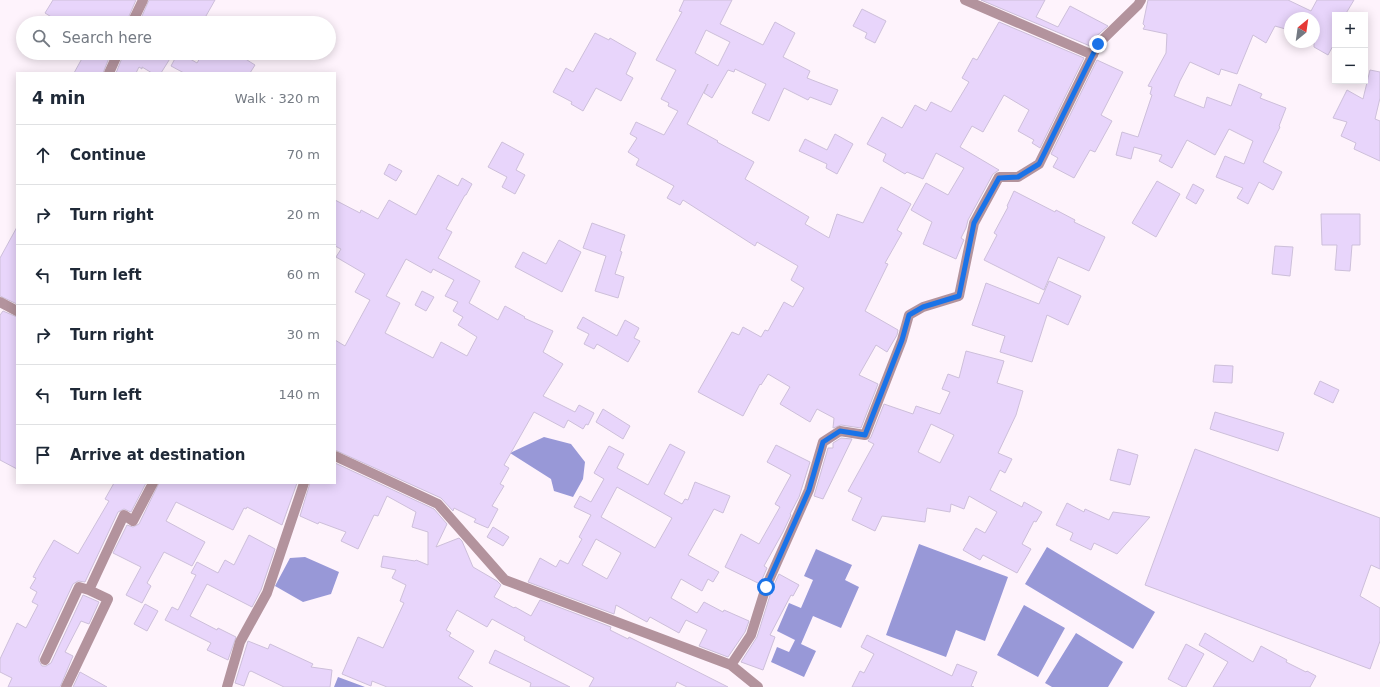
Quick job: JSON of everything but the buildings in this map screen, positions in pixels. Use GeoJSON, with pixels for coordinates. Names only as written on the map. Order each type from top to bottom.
{"type":"FeatureCollection","features":[{"type":"Feature","properties":{"kind":"street"},"geometry":{"type":"LineString","coordinates":[[135,16],[143,0]]}},
{"type":"Feature","properties":{"kind":"street"},"geometry":{"type":"LineString","coordinates":[[964,0],[1093,55]]}},
{"type":"Feature","properties":{"kind":"street"},"geometry":{"type":"LineString","coordinates":[[731,665],[751,635],[766,587],[809,490],[823,442],[840,431],[865,435],[902,340],[909,315],[923,307],[959,296],[974,223],[999,178],[1018,177],[1039,164],[1098,44],[1138,5],[1141,0]]}},
{"type":"Feature","properties":{"kind":"street"},"geometry":{"type":"LineString","coordinates":[[109,72],[115,60]]}},
{"type":"Feature","properties":{"kind":"street"},"geometry":{"type":"LineString","coordinates":[[0,302],[16,310]]}},
{"type":"Feature","properties":{"kind":"street"},"geometry":{"type":"LineString","coordinates":[[336,456],[438,504],[505,580],[731,665],[758,687]]}},
{"type":"Feature","properties":{"kind":"street"},"geometry":{"type":"LineString","coordinates":[[89,590],[124,515],[133,521],[152,484]]}},
{"type":"Feature","properties":{"kind":"street"},"geometry":{"type":"LineString","coordinates":[[227,687],[240,642],[267,593],[304,484]]}},
{"type":"Feature","properties":{"kind":"street"},"geometry":{"type":"LineString","coordinates":[[45,660],[79,587],[108,599],[66,687]]}},
{"type":"Feature","properties":{"kind":"water"},"geometry":{"type":"Polygon","coordinates":[[[544,437],[571,444],[585,462],[583,479],[573,497],[554,491],[551,479],[510,453],[544,437]]]}},
{"type":"Feature","properties":{"kind":"water"},"geometry":{"type":"Polygon","coordinates":[[[919,544],[1008,577],[985,641],[956,630],[946,657],[886,635],[919,544]]]}},
{"type":"Feature","properties":{"kind":"water"},"geometry":{"type":"Polygon","coordinates":[[[1047,547],[1155,612],[1133,649],[1025,584],[1047,547]]]}},
{"type":"Feature","properties":{"kind":"water"},"geometry":{"type":"Polygon","coordinates":[[[816,549],[852,565],[845,580],[859,587],[841,628],[813,616],[801,644],[816,651],[804,677],[771,662],[777,647],[789,652],[795,640],[777,631],[789,603],[801,608],[813,580],[804,576],[816,549]]]}},
{"type":"Feature","properties":{"kind":"water"},"geometry":{"type":"Polygon","coordinates":[[[305,557],[339,572],[331,594],[303,602],[275,586],[290,558],[305,557]]]}},
{"type":"Feature","properties":{"kind":"water"},"geometry":{"type":"Polygon","coordinates":[[[1024,605],[1065,628],[1038,677],[997,655],[1024,605]]]}},
{"type":"Feature","properties":{"kind":"water"},"geometry":{"type":"Polygon","coordinates":[[[1076,633],[1123,662],[1108,687],[1052,687],[1045,683],[1076,633]]]}},
{"type":"Feature","properties":{"kind":"water"},"geometry":{"type":"Polygon","coordinates":[[[338,677],[365,687],[334,687],[338,677]]]}},
{"type":"Feature","properties":{"kind":"route"},"geometry":{"type":"LineString","coordinates":[[766,587],[809,490],[823,442],[840,431],[865,435],[902,340],[909,315],[923,307],[959,296],[974,223],[999,178],[1018,177],[1039,164],[1098,44]]}}]}
